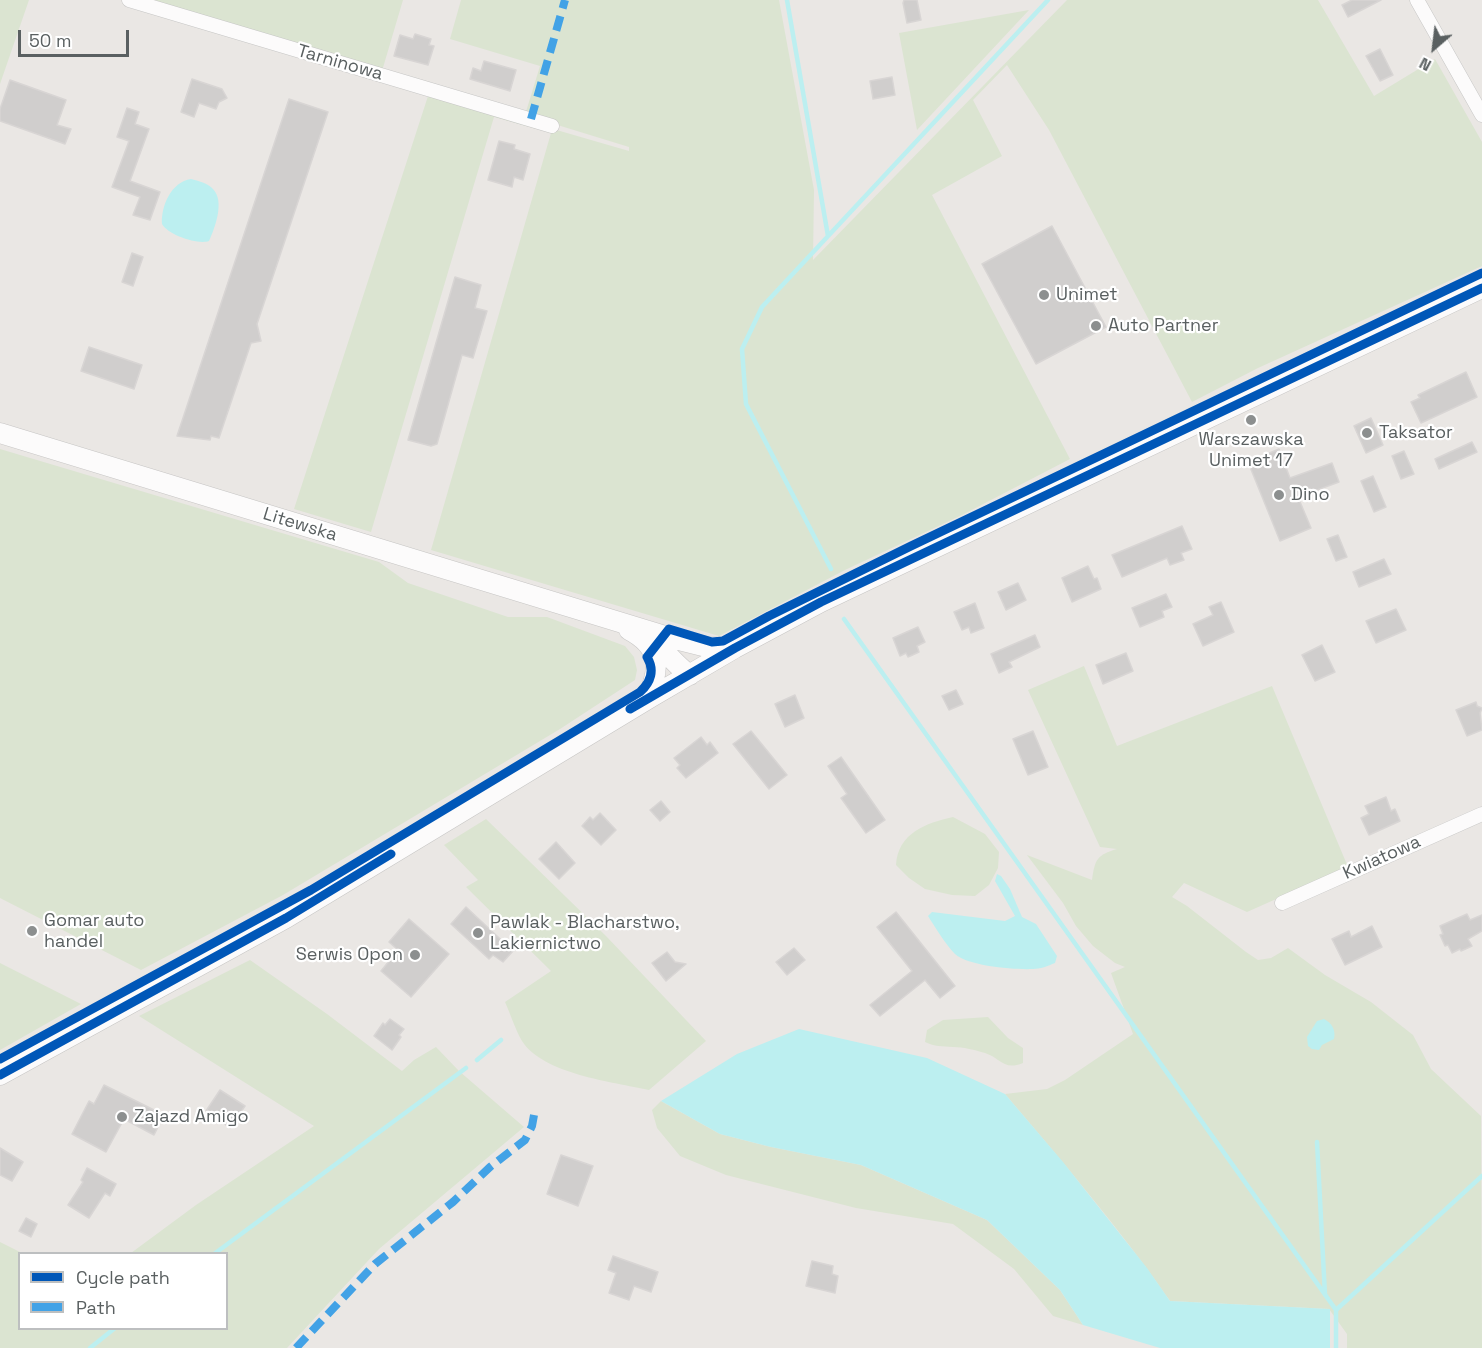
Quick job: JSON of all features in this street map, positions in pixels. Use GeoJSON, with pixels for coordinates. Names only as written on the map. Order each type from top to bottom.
{"type":"FeatureCollection","features":[{"type":"Feature","properties":{"kind":"street","name":"Tarninowa"},"geometry":{"type":"LineString","coordinates":[[129,0],[552,126]]}},
{"type":"Feature","properties":{"kind":"street"},"geometry":{"type":"LineString","coordinates":[[1417,0],[1482,115]]}},
{"type":"Feature","properties":{"kind":"street"},"geometry":{"type":"LineString","coordinates":[[0,1075],[286,918],[647,699],[735,648],[831,597],[1482,288]]}},
{"type":"Feature","properties":{"kind":"street","name":"Litewska"},"geometry":{"type":"LineString","coordinates":[[0,433],[599,616]]}},
{"type":"Feature","properties":{"kind":"street"},"geometry":{"type":"LineString","coordinates":[[599,616],[707,647],[735,648]]}},
{"type":"Feature","properties":{"kind":"street"},"geometry":{"type":"LineString","coordinates":[[599,616],[626,628],[667,652],[690,675]]}},
{"type":"Feature","properties":{"kind":"street"},"geometry":{"type":"LineString","coordinates":[[668,637],[690,658],[690,675]]}},
{"type":"Feature","properties":{"kind":"street"},"geometry":{"type":"LineString","coordinates":[[645,640],[654,653],[656,661],[655,681],[647,699]]}},
{"type":"Feature","properties":{"kind":"street","name":"Kwiatowa"},"geometry":{"type":"LineString","coordinates":[[1282,903],[1482,814]]}},
{"type":"Feature","properties":{"kind":"green space"},"geometry":{"type":"Polygon","coordinates":[[[0,0],[29,0],[0,84],[0,0]]]}},
{"type":"Feature","properties":{"kind":"green space"},"geometry":{"type":"Polygon","coordinates":[[[153,0],[403,0],[382,71],[153,0]]]}},
{"type":"Feature","properties":{"kind":"green space"},"geometry":{"type":"Polygon","coordinates":[[[461,0],[779,0],[814,190],[813,260],[1067,0],[1318,0],[1374,96],[1435,59],[1482,142],[1482,266],[1258,368],[1192,402],[1049,130],[1007,65],[973,100],[1002,156],[932,195],[1070,459],[962,515],[845,570],[719,636],[431,550],[551,133],[494,117],[371,532],[294,509],[429,93],[629,151],[629,147],[525,115],[540,66],[450,39],[461,0]]]}},
{"type":"Feature","properties":{"kind":"green space"},"geometry":{"type":"Polygon","coordinates":[[[1029,10],[917,130],[899,33],[1029,10]]]}},
{"type":"Feature","properties":{"kind":"green space"},"geometry":{"type":"Polygon","coordinates":[[[0,449],[379,562],[408,583],[508,617],[547,617],[625,646],[634,657],[637,670],[635,680],[560,729],[283,895],[141,970],[0,898],[0,449]]]}},
{"type":"Feature","properties":{"kind":"green space"},"geometry":{"type":"Polygon","coordinates":[[[1084,666],[1117,746],[1272,686],[1348,867],[1247,912],[1184,883],[1172,897],[1258,960],[1271,958],[1288,948],[1325,975],[1371,1002],[1413,1035],[1431,1069],[1481,1116],[1482,1348],[1347,1348],[1347,1334],[1329,1309],[1170,1301],[1111,1222],[1005,1094],[1047,1089],[1065,1080],[1133,1034],[1111,973],[1125,967],[1115,963],[1093,946],[1076,926],[1063,903],[1027,855],[1092,880],[1098,859],[1105,853],[1117,849],[1100,847],[1028,690],[1084,666]]]}},
{"type":"Feature","properties":{"kind":"green space"},"geometry":{"type":"Polygon","coordinates":[[[953,817],[985,834],[999,852],[998,868],[989,885],[975,896],[952,895],[925,889],[896,865],[902,845],[915,831],[953,817]]]}},
{"type":"Feature","properties":{"kind":"green space"},"geometry":{"type":"Polygon","coordinates":[[[486,819],[606,936],[706,1041],[649,1090],[599,1080],[562,1069],[532,1052],[522,1041],[505,1002],[551,971],[466,887],[478,880],[444,845],[486,819]]]}},
{"type":"Feature","properties":{"kind":"green space"},"geometry":{"type":"Polygon","coordinates":[[[250,960],[327,1014],[402,1071],[414,1060],[436,1047],[459,1071],[524,1127],[379,1249],[287,1348],[0,1348],[0,1242],[20,1252],[18,1252],[18,1330],[228,1330],[228,1252],[132,1252],[196,1205],[314,1126],[139,1016],[250,960]]]}},
{"type":"Feature","properties":{"kind":"green space"},"geometry":{"type":"Polygon","coordinates":[[[0,963],[81,1004],[0,1050],[0,963]]]}},
{"type":"Feature","properties":{"kind":"green space"},"geometry":{"type":"Polygon","coordinates":[[[988,1017],[1008,1038],[1023,1048],[1023,1063],[1006,1065],[981,1052],[935,1046],[925,1042],[927,1030],[943,1020],[988,1017]]]}},
{"type":"Feature","properties":{"kind":"green space"},"geometry":{"type":"Polygon","coordinates":[[[661,1101],[720,1134],[861,1165],[987,1220],[1060,1290],[1083,1325],[1053,1316],[1014,1269],[953,1224],[856,1208],[726,1175],[680,1156],[657,1128],[652,1110],[661,1101]]]}},
{"type":"Feature","properties":{"kind":"water"},"geometry":{"type":"Polygon","coordinates":[[[191,179],[203,182],[217,194],[218,215],[209,241],[198,242],[184,238],[170,232],[162,224],[163,210],[169,196],[178,185],[191,179]]]}},
{"type":"Feature","properties":{"kind":"water"},"geometry":{"type":"Polygon","coordinates":[[[997,874],[1010,889],[1022,917],[1036,924],[1057,956],[1055,963],[1025,969],[970,962],[955,954],[937,930],[928,916],[932,912],[1005,921],[1015,916],[995,881],[997,874]]]}},
{"type":"Feature","properties":{"kind":"water"},"geometry":{"type":"Polygon","coordinates":[[[1324,1019],[1333,1027],[1334,1039],[1322,1045],[1319,1050],[1312,1049],[1308,1046],[1307,1037],[1317,1021],[1324,1019]]]}},
{"type":"Feature","properties":{"kind":"water"},"geometry":{"type":"Polygon","coordinates":[[[799,1029],[927,1058],[1005,1094],[1063,1162],[1147,1268],[1170,1301],[1330,1309],[1330,1348],[1160,1348],[1083,1325],[1060,1290],[987,1220],[861,1165],[720,1134],[661,1101],[737,1054],[799,1029]]]}},
{"type":"Feature","properties":{"kind":"building"},"geometry":{"type":"Polygon","coordinates":[[[904,0],[917,0],[921,20],[907,23],[904,0]]]}},
{"type":"Feature","properties":{"kind":"building"},"geometry":{"type":"Polygon","coordinates":[[[1352,0],[1381,0],[1348,17],[1342,5],[1352,0]]]}},
{"type":"Feature","properties":{"kind":"building"},"geometry":{"type":"Polygon","coordinates":[[[415,34],[431,39],[429,45],[434,46],[428,65],[394,56],[400,35],[413,39],[415,34]]]}},
{"type":"Feature","properties":{"kind":"building"},"geometry":{"type":"Polygon","coordinates":[[[1380,49],[1393,75],[1380,81],[1366,56],[1380,49]]]}},
{"type":"Feature","properties":{"kind":"building"},"geometry":{"type":"Polygon","coordinates":[[[484,61],[516,70],[510,91],[470,79],[473,68],[481,71],[484,61]]]}},
{"type":"Feature","properties":{"kind":"building"},"geometry":{"type":"Polygon","coordinates":[[[892,77],[895,95],[873,99],[870,81],[892,77]]]}},
{"type":"Feature","properties":{"kind":"building"},"geometry":{"type":"Polygon","coordinates":[[[192,79],[222,89],[227,98],[219,102],[216,109],[199,103],[194,117],[181,112],[192,79]]]}},
{"type":"Feature","properties":{"kind":"building"},"geometry":{"type":"Polygon","coordinates":[[[10,80],[66,100],[57,125],[71,129],[65,144],[0,121],[0,109],[10,80]]]}},
{"type":"Feature","properties":{"kind":"building"},"geometry":{"type":"Polygon","coordinates":[[[289,99],[328,112],[257,324],[261,341],[251,343],[219,438],[211,436],[210,440],[177,436],[289,99]]]}},
{"type":"Feature","properties":{"kind":"building"},"geometry":{"type":"Polygon","coordinates":[[[127,108],[139,112],[135,124],[149,129],[130,181],[160,192],[150,220],[133,215],[140,197],[112,187],[129,141],[117,137],[127,108]]]}},
{"type":"Feature","properties":{"kind":"building"},"geometry":{"type":"Polygon","coordinates":[[[499,141],[515,145],[514,149],[530,154],[523,180],[514,177],[512,187],[488,180],[499,141]]]}},
{"type":"Feature","properties":{"kind":"building","name":"Unimet"},"geometry":{"type":"Polygon","coordinates":[[[1052,226],[1106,327],[1036,364],[982,264],[1052,226]]]}},
{"type":"Feature","properties":{"kind":"building"},"geometry":{"type":"Polygon","coordinates":[[[132,253],[143,257],[133,286],[122,282],[132,253]]]}},
{"type":"Feature","properties":{"kind":"building"},"geometry":{"type":"Polygon","coordinates":[[[455,277],[481,285],[475,308],[487,311],[473,358],[462,355],[437,444],[431,446],[408,440],[455,277]]]}},
{"type":"Feature","properties":{"kind":"building"},"geometry":{"type":"Polygon","coordinates":[[[89,347],[142,365],[134,389],[81,371],[89,347]]]}},
{"type":"Feature","properties":{"kind":"building"},"geometry":{"type":"Polygon","coordinates":[[[1466,372],[1477,397],[1421,423],[1411,402],[1420,398],[1418,395],[1466,372]]]}},
{"type":"Feature","properties":{"kind":"building"},"geometry":{"type":"Polygon","coordinates":[[[1371,418],[1383,445],[1366,453],[1354,426],[1371,418]]]}},
{"type":"Feature","properties":{"kind":"building"},"geometry":{"type":"Polygon","coordinates":[[[1472,442],[1477,452],[1439,469],[1435,459],[1472,442]]]}},
{"type":"Feature","properties":{"kind":"building","name":"Dino"},"geometry":{"type":"Polygon","coordinates":[[[1279,449],[1290,478],[1332,463],[1339,482],[1298,497],[1311,528],[1280,541],[1248,462],[1279,449]]]}},
{"type":"Feature","properties":{"kind":"building"},"geometry":{"type":"Polygon","coordinates":[[[1404,451],[1414,474],[1401,479],[1392,456],[1404,451]]]}},
{"type":"Feature","properties":{"kind":"building"},"geometry":{"type":"Polygon","coordinates":[[[1373,476],[1386,507],[1374,512],[1361,481],[1373,476]]]}},
{"type":"Feature","properties":{"kind":"building"},"geometry":{"type":"Polygon","coordinates":[[[1182,526],[1192,549],[1181,553],[1184,560],[1170,565],[1167,558],[1122,577],[1112,555],[1182,526]]]}},
{"type":"Feature","properties":{"kind":"building"},"geometry":{"type":"Polygon","coordinates":[[[1338,535],[1347,557],[1336,561],[1327,539],[1338,535]]]}},
{"type":"Feature","properties":{"kind":"building"},"geometry":{"type":"Polygon","coordinates":[[[1384,559],[1391,574],[1359,587],[1353,572],[1384,559]]]}},
{"type":"Feature","properties":{"kind":"building"},"geometry":{"type":"Polygon","coordinates":[[[1088,566],[1094,579],[1097,578],[1101,589],[1072,602],[1062,578],[1088,566]]]}},
{"type":"Feature","properties":{"kind":"building"},"geometry":{"type":"Polygon","coordinates":[[[1018,583],[1026,600],[1006,610],[998,592],[1018,583]]]}},
{"type":"Feature","properties":{"kind":"building"},"geometry":{"type":"Polygon","coordinates":[[[1166,594],[1172,607],[1162,611],[1164,617],[1140,627],[1132,608],[1166,594]]]}},
{"type":"Feature","properties":{"kind":"building"},"geometry":{"type":"Polygon","coordinates":[[[1221,602],[1234,632],[1203,646],[1193,624],[1213,615],[1209,607],[1221,602]]]}},
{"type":"Feature","properties":{"kind":"building"},"geometry":{"type":"Polygon","coordinates":[[[975,603],[984,628],[971,633],[969,627],[962,630],[954,612],[975,603]]]}},
{"type":"Feature","properties":{"kind":"building"},"geometry":{"type":"Polygon","coordinates":[[[1396,609],[1406,630],[1376,643],[1366,621],[1396,609]]]}},
{"type":"Feature","properties":{"kind":"building"},"geometry":{"type":"Polygon","coordinates":[[[918,627],[925,642],[917,646],[919,652],[908,657],[906,653],[900,656],[893,638],[918,627]]]}},
{"type":"Feature","properties":{"kind":"building"},"geometry":{"type":"Polygon","coordinates":[[[1035,635],[1040,647],[1009,662],[1012,667],[999,673],[991,654],[1035,635]]]}},
{"type":"Feature","properties":{"kind":"building"},"geometry":{"type":"Polygon","coordinates":[[[1322,645],[1335,672],[1315,681],[1302,655],[1322,645]]]}},
{"type":"Feature","properties":{"kind":"building"},"geometry":{"type":"Polygon","coordinates":[[[1126,653],[1133,671],[1103,684],[1096,665],[1126,653]]]}},
{"type":"Feature","properties":{"kind":"building"},"geometry":{"type":"Polygon","coordinates":[[[956,690],[963,704],[949,710],[942,696],[956,690]]]}},
{"type":"Feature","properties":{"kind":"building"},"geometry":{"type":"Polygon","coordinates":[[[795,695],[804,718],[785,727],[775,704],[795,695]]]}},
{"type":"Feature","properties":{"kind":"building"},"geometry":{"type":"Polygon","coordinates":[[[1476,702],[1477,706],[1482,708],[1480,713],[1482,730],[1467,736],[1456,710],[1476,702]]]}},
{"type":"Feature","properties":{"kind":"building"},"geometry":{"type":"Polygon","coordinates":[[[751,731],[787,775],[769,789],[733,744],[751,731]]]}},
{"type":"Feature","properties":{"kind":"building"},"geometry":{"type":"Polygon","coordinates":[[[1033,731],[1048,767],[1028,775],[1013,739],[1033,731]]]}},
{"type":"Feature","properties":{"kind":"building"},"geometry":{"type":"Polygon","coordinates":[[[701,737],[707,745],[710,742],[718,753],[686,778],[677,768],[680,765],[674,758],[701,737]]]}},
{"type":"Feature","properties":{"kind":"building"},"geometry":{"type":"Polygon","coordinates":[[[841,757],[885,820],[866,833],[841,798],[847,794],[828,766],[841,757]]]}},
{"type":"Feature","properties":{"kind":"building"},"geometry":{"type":"Polygon","coordinates":[[[1386,797],[1391,811],[1395,809],[1400,821],[1369,835],[1361,818],[1369,814],[1365,806],[1386,797]]]}},
{"type":"Feature","properties":{"kind":"building"},"geometry":{"type":"Polygon","coordinates":[[[661,801],[670,812],[660,821],[650,810],[661,801]]]}},
{"type":"Feature","properties":{"kind":"building"},"geometry":{"type":"Polygon","coordinates":[[[600,813],[616,830],[601,845],[582,826],[590,817],[593,820],[600,813]]]}},
{"type":"Feature","properties":{"kind":"building"},"geometry":{"type":"Polygon","coordinates":[[[556,842],[575,863],[559,879],[539,859],[556,842]]]}},
{"type":"Feature","properties":{"kind":"building","name":"Pawlak - Blacharstwo, Lakiernictwo"},"geometry":{"type":"Polygon","coordinates":[[[466,907],[513,951],[503,962],[493,955],[489,959],[451,924],[466,907]]]}},
{"type":"Feature","properties":{"kind":"building"},"geometry":{"type":"Polygon","coordinates":[[[896,912],[955,986],[940,998],[925,980],[880,1016],[870,1005],[912,971],[877,927],[896,912]]]}},
{"type":"Feature","properties":{"kind":"building"},"geometry":{"type":"Polygon","coordinates":[[[1467,914],[1470,920],[1482,915],[1482,931],[1468,939],[1472,946],[1452,953],[1448,945],[1445,946],[1440,935],[1443,934],[1440,926],[1467,914]]]}},
{"type":"Feature","properties":{"kind":"building"},"geometry":{"type":"Polygon","coordinates":[[[409,919],[449,954],[411,997],[381,971],[398,950],[389,942],[409,919]]]}},
{"type":"Feature","properties":{"kind":"building"},"geometry":{"type":"Polygon","coordinates":[[[1372,926],[1382,947],[1345,965],[1332,939],[1349,931],[1351,937],[1372,926]]]}},
{"type":"Feature","properties":{"kind":"building"},"geometry":{"type":"Polygon","coordinates":[[[794,948],[805,960],[787,975],[776,962],[794,948]]]}},
{"type":"Feature","properties":{"kind":"building"},"geometry":{"type":"Polygon","coordinates":[[[667,952],[675,962],[686,964],[666,981],[652,963],[667,952]]]}},
{"type":"Feature","properties":{"kind":"building"},"geometry":{"type":"Polygon","coordinates":[[[390,1019],[404,1029],[392,1050],[374,1036],[383,1023],[385,1025],[390,1019]]]}},
{"type":"Feature","properties":{"kind":"building","name":"Zajazd Amigo"},"geometry":{"type":"Polygon","coordinates":[[[104,1085],[164,1115],[154,1135],[124,1119],[106,1152],[72,1134],[89,1101],[94,1104],[104,1085]]]}},
{"type":"Feature","properties":{"kind":"building"},"geometry":{"type":"Polygon","coordinates":[[[220,1090],[245,1106],[230,1128],[206,1111],[220,1090]]]}},
{"type":"Feature","properties":{"kind":"building"},"geometry":{"type":"Polygon","coordinates":[[[0,1148],[23,1162],[12,1181],[0,1175],[0,1148]]]}},
{"type":"Feature","properties":{"kind":"building"},"geometry":{"type":"Polygon","coordinates":[[[561,1155],[593,1166],[578,1206],[547,1194],[561,1155]]]}},
{"type":"Feature","properties":{"kind":"building"},"geometry":{"type":"Polygon","coordinates":[[[87,1168],[116,1184],[110,1196],[105,1193],[89,1218],[68,1205],[83,1182],[81,1180],[87,1168]]]}},
{"type":"Feature","properties":{"kind":"building"},"geometry":{"type":"Polygon","coordinates":[[[26,1218],[37,1224],[31,1237],[19,1231],[26,1218]]]}},
{"type":"Feature","properties":{"kind":"building"},"geometry":{"type":"Polygon","coordinates":[[[613,1256],[658,1272],[651,1292],[634,1286],[629,1300],[609,1293],[616,1273],[608,1270],[613,1256]]]}},
{"type":"Feature","properties":{"kind":"building"},"geometry":{"type":"Polygon","coordinates":[[[812,1261],[833,1266],[832,1274],[838,1276],[835,1293],[806,1286],[812,1261]]]}},
{"type":"Feature","properties":{"kind":"waterway"},"geometry":{"type":"LineString","coordinates":[[787,0],[828,236]]}},
{"type":"Feature","properties":{"kind":"waterway"},"geometry":{"type":"LineString","coordinates":[[831,569],[746,404],[742,349],[762,307],[1048,0]]}},
{"type":"Feature","properties":{"kind":"waterway"},"geometry":{"type":"LineString","coordinates":[[844,619],[1336,1310],[1336,1348]]}},
{"type":"Feature","properties":{"kind":"waterway"},"geometry":{"type":"LineString","coordinates":[[477,1060],[501,1040]]}},
{"type":"Feature","properties":{"kind":"waterway"},"geometry":{"type":"LineString","coordinates":[[217,1252],[466,1068]]}},
{"type":"Feature","properties":{"kind":"waterway"},"geometry":{"type":"LineString","coordinates":[[1317,1142],[1325,1295]]}},
{"type":"Feature","properties":{"kind":"waterway"},"geometry":{"type":"LineString","coordinates":[[1336,1310],[1482,1176]]}},
{"type":"Feature","properties":{"kind":"waterway"},"geometry":{"type":"LineString","coordinates":[[90,1348],[112,1330]]}},
{"type":"Feature","properties":{"kind":"marked path"},"geometry":{"type":"LineString","coordinates":[[531,119],[565,0]]}},
{"type":"Feature","properties":{"kind":"marked path"},"geometry":{"type":"LineString","coordinates":[[296,1348],[375,1264],[453,1202],[490,1167],[525,1140],[532,1126],[534,1115]]}},
{"type":"Feature","properties":{"kind":"cycle path"},"geometry":{"type":"LineString","coordinates":[[0,1059],[311,890],[640,692],[651,676],[651,667],[647,657],[669,629],[712,642],[723,641],[911,546],[1482,273]]}},
{"type":"Feature","properties":{"kind":"cycle path"},"geometry":{"type":"LineString","coordinates":[[630,709],[735,648],[821,602],[1482,288]]}},
{"type":"Feature","properties":{"kind":"cycle path"},"geometry":{"type":"LineString","coordinates":[[0,1075],[286,918],[391,854]]}},
{"type":"Feature","properties":{"kind":"place","name":"Unimet"},"geometry":{"type":"Point","coordinates":[1044,295]}},
{"type":"Feature","properties":{"kind":"place","name":"Auto Partner"},"geometry":{"type":"Point","coordinates":[1096,326]}},
{"type":"Feature","properties":{"kind":"place","name":"Warszawska Unimet 17"},"geometry":{"type":"Point","coordinates":[1251,420]}},
{"type":"Feature","properties":{"kind":"place","name":"Taksator"},"geometry":{"type":"Point","coordinates":[1367,433]}},
{"type":"Feature","properties":{"kind":"place","name":"Dino"},"geometry":{"type":"Point","coordinates":[1279,495]}},
{"type":"Feature","properties":{"kind":"place","name":"Gomar auto handel"},"geometry":{"type":"Point","coordinates":[32,931]}},
{"type":"Feature","properties":{"kind":"place","name":"Pawlak - Blacharstwo, Lakiernictwo"},"geometry":{"type":"Point","coordinates":[478,933]}},
{"type":"Feature","properties":{"kind":"place","name":"Serwis Opon"},"geometry":{"type":"Point","coordinates":[415,955]}},
{"type":"Feature","properties":{"kind":"place","name":"Zajazd Amigo"},"geometry":{"type":"Point","coordinates":[122,1117]}}]}
